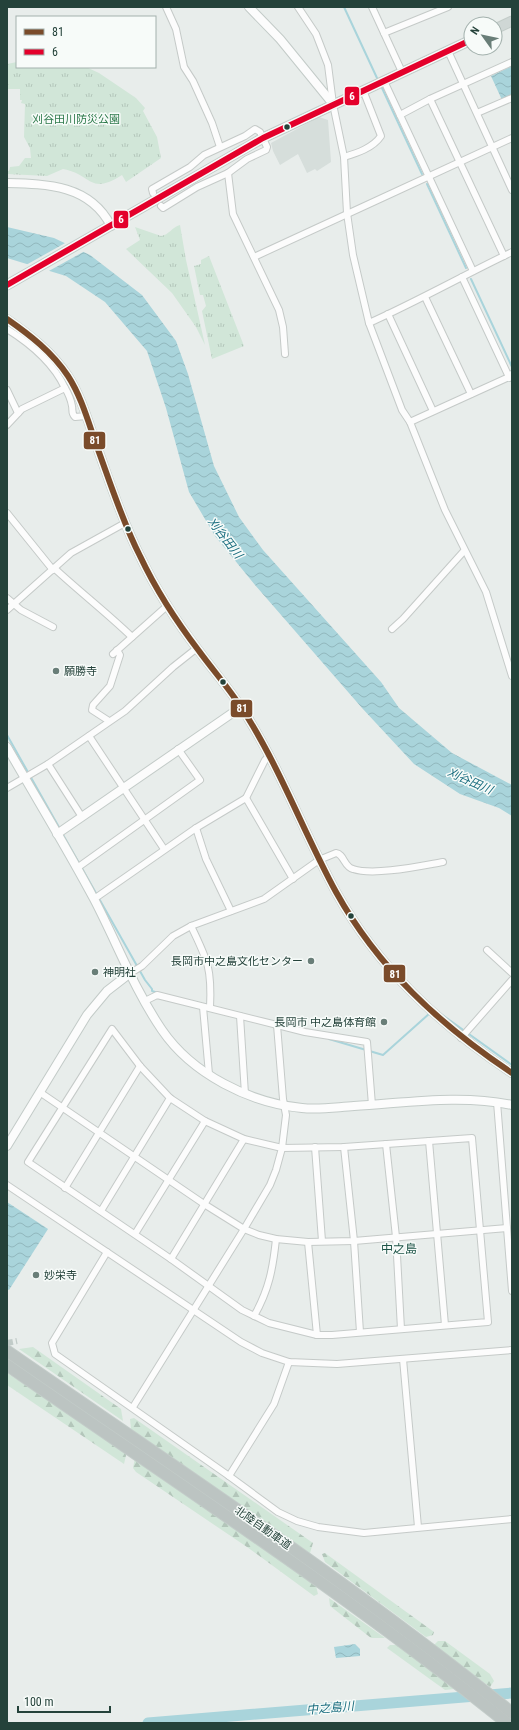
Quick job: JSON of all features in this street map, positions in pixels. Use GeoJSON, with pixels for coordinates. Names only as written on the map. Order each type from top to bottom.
{"type":"FeatureCollection","features":[{"type":"Feature","properties":{"kind":"highway","name":"北陸自動車道"},"geometry":{"type":"LineString","coordinates":[[7,1351],[307,1559],[512,1713]]}},
{"type":"Feature","properties":{"kind":"highway","name":"北陸自動車道"},"geometry":{"type":"LineString","coordinates":[[7,1365],[313,1576],[484,1704]]}},
{"type":"Feature","properties":{"kind":"highway"},"geometry":{"type":"LineString","coordinates":[[484,1704],[504,1723]]}},
{"type":"Feature","properties":{"kind":"highway"},"geometry":{"type":"LineString","coordinates":[[484,1704],[507,1723]]}},
{"type":"Feature","properties":{"kind":"main road"},"geometry":{"type":"LineString","coordinates":[[7,285],[95,236],[263,138],[463,44]]}},
{"type":"Feature","properties":{"kind":"street"},"geometry":{"type":"LineString","coordinates":[[166,7],[176,29],[184,67],[193,81],[212,123],[220,147]]}},
{"type":"Feature","properties":{"kind":"street"},"geometry":{"type":"LineString","coordinates":[[249,7],[280,39],[333,104]]}},
{"type":"Feature","properties":{"kind":"street"},"geometry":{"type":"LineString","coordinates":[[298,7],[316,34],[328,65],[333,104],[344,157],[349,233],[369,323],[402,410],[410,422],[445,510],[464,551],[473,564],[486,592],[512,676]]}},
{"type":"Feature","properties":{"kind":"street"},"geometry":{"type":"LineString","coordinates":[[372,7],[402,72]]}},
{"type":"Feature","properties":{"kind":"street"},"geometry":{"type":"LineString","coordinates":[[384,33],[448,7]]}},
{"type":"Feature","properties":{"kind":"street"},"geometry":{"type":"LineString","coordinates":[[448,51],[512,190]]}},
{"type":"Feature","properties":{"kind":"street"},"geometry":{"type":"LineString","coordinates":[[400,115],[430,98],[464,85],[512,62]]}},
{"type":"Feature","properties":{"kind":"street"},"geometry":{"type":"LineString","coordinates":[[384,81],[473,271]]}},
{"type":"Feature","properties":{"kind":"street"},"geometry":{"type":"LineString","coordinates":[[344,157],[360,152],[378,141],[381,136],[363,90]]}},
{"type":"Feature","properties":{"kind":"street"},"geometry":{"type":"LineString","coordinates":[[430,98],[459,163],[504,256]]}},
{"type":"Feature","properties":{"kind":"street"},"geometry":{"type":"LineString","coordinates":[[477,113],[512,98]]}},
{"type":"Feature","properties":{"kind":"street"},"geometry":{"type":"LineString","coordinates":[[153,193],[152,189],[220,147],[245,136],[254,129],[263,138],[267,147],[266,150],[247,159],[228,173],[197,187],[163,208],[160,206]]}},
{"type":"Feature","properties":{"kind":"street"},"geometry":{"type":"LineString","coordinates":[[254,257],[512,138]]}},
{"type":"Feature","properties":{"kind":"street"},"geometry":{"type":"LineString","coordinates":[[505,175],[512,172]]}},
{"type":"Feature","properties":{"kind":"street"},"geometry":{"type":"LineString","coordinates":[[228,173],[234,214],[279,310],[283,327],[285,354]]}},
{"type":"Feature","properties":{"kind":"street"},"geometry":{"type":"LineString","coordinates":[[7,183],[48,185],[74,192],[97,206],[105,215],[110,226]]}},
{"type":"Feature","properties":{"kind":"street"},"geometry":{"type":"LineString","coordinates":[[369,323],[425,297],[512,252]]}},
{"type":"Feature","properties":{"kind":"street"},"geometry":{"type":"LineString","coordinates":[[410,422],[511,376],[462,277]]}},
{"type":"Feature","properties":{"kind":"street"},"geometry":{"type":"LineString","coordinates":[[425,297],[471,394]]}},
{"type":"Feature","properties":{"kind":"street"},"geometry":{"type":"LineString","coordinates":[[388,314],[433,411]]}},
{"type":"Feature","properties":{"kind":"street"},"geometry":{"type":"LineString","coordinates":[[7,319],[39,342],[67,375],[86,416],[125,523],[148,574],[167,606],[241,707],[269,756],[320,860],[355,923],[389,969],[424,1005],[461,1038],[512,1073]]}},
{"type":"Feature","properties":{"kind":"street"},"geometry":{"type":"LineString","coordinates":[[7,329],[36,349],[46,360],[65,388],[72,406],[72,414],[77,418],[86,416]]}},
{"type":"Feature","properties":{"kind":"street"},"geometry":{"type":"LineString","coordinates":[[7,425],[18,413],[65,388]]}},
{"type":"Feature","properties":{"kind":"street"},"geometry":{"type":"LineString","coordinates":[[7,390],[18,413]]}},
{"type":"Feature","properties":{"kind":"street"},"geometry":{"type":"LineString","coordinates":[[7,513],[54,569],[98,605],[132,637]]}},
{"type":"Feature","properties":{"kind":"street"},"geometry":{"type":"LineString","coordinates":[[7,610],[71,553],[85,543],[125,523]]}},
{"type":"Feature","properties":{"kind":"street"},"geometry":{"type":"LineString","coordinates":[[392,629],[404,619],[464,551]]}},
{"type":"Feature","properties":{"kind":"street"},"geometry":{"type":"LineString","coordinates":[[7,598],[21,610],[53,627]]}},
{"type":"Feature","properties":{"kind":"street"},"geometry":{"type":"LineString","coordinates":[[109,721],[92,710],[93,705],[110,686],[120,655],[115,652],[167,606]]}},
{"type":"Feature","properties":{"kind":"street"},"geometry":{"type":"LineString","coordinates":[[7,788],[48,764],[125,711],[173,667],[197,648]]}},
{"type":"Feature","properties":{"kind":"street"},"geometry":{"type":"LineString","coordinates":[[57,834],[178,749],[241,707]]}},
{"type":"Feature","properties":{"kind":"street"},"geometry":{"type":"LineString","coordinates":[[88,736],[122,789],[164,849]]}},
{"type":"Feature","properties":{"kind":"street"},"geometry":{"type":"LineString","coordinates":[[7,747],[77,868],[119,949],[129,974],[167,1038],[208,1074],[263,1102],[286,1106],[316,1108],[464,1100],[497,1102],[512,1105]]}},
{"type":"Feature","properties":{"kind":"street"},"geometry":{"type":"LineString","coordinates":[[77,868],[200,780],[178,749]]}},
{"type":"Feature","properties":{"kind":"street"},"geometry":{"type":"LineString","coordinates":[[94,899],[164,849],[246,798],[265,760],[269,756]]}},
{"type":"Feature","properties":{"kind":"street"},"geometry":{"type":"LineString","coordinates":[[48,764],[82,817]]}},
{"type":"Feature","properties":{"kind":"street"},"geometry":{"type":"LineString","coordinates":[[246,798],[293,879]]}},
{"type":"Feature","properties":{"kind":"street"},"geometry":{"type":"LineString","coordinates":[[196,828],[206,859],[231,911]]}},
{"type":"Feature","properties":{"kind":"street"},"geometry":{"type":"LineString","coordinates":[[7,1146],[41,1093],[87,1015],[107,991],[142,966],[166,941],[191,926],[264,899],[320,860],[339,853],[349,868],[372,871],[442,862]]}},
{"type":"Feature","properties":{"kind":"street"},"geometry":{"type":"LineString","coordinates":[[191,926],[208,964],[211,978],[207,1007],[208,1074]]}},
{"type":"Feature","properties":{"kind":"street"},"geometry":{"type":"LineString","coordinates":[[487,950],[512,973]]}},
{"type":"Feature","properties":{"kind":"street"},"geometry":{"type":"LineString","coordinates":[[461,1038],[512,980]]}},
{"type":"Feature","properties":{"kind":"street"},"geometry":{"type":"LineString","coordinates":[[145,1001],[157,995],[305,1032],[367,1042],[372,1105]]}},
{"type":"Feature","properties":{"kind":"street"},"geometry":{"type":"LineString","coordinates":[[240,1016],[245,1094]]}},
{"type":"Feature","properties":{"kind":"street"},"geometry":{"type":"LineString","coordinates":[[133,1407],[270,1185],[282,1148],[286,1106],[283,1098],[277,1025]]}},
{"type":"Feature","properties":{"kind":"street"},"geometry":{"type":"LineString","coordinates":[[112,1029],[140,1066],[170,1098],[205,1121],[244,1139],[282,1148],[344,1147],[472,1138],[488,1322],[317,1335],[269,1323],[242,1310],[135,1234],[28,1162],[63,1109],[112,1029]]}},
{"type":"Feature","properties":{"kind":"street"},"geometry":{"type":"LineString","coordinates":[[65,1188],[140,1066]]}},
{"type":"Feature","properties":{"kind":"street"},"geometry":{"type":"LineString","coordinates":[[41,1093],[98,1133],[244,1229],[276,1239],[308,1242],[354,1241],[507,1228]]}},
{"type":"Feature","properties":{"kind":"street"},"geometry":{"type":"LineString","coordinates":[[101,1211],[170,1098]]}},
{"type":"Feature","properties":{"kind":"street"},"geometry":{"type":"LineString","coordinates":[[497,1102],[512,1291]]}},
{"type":"Feature","properties":{"kind":"street"},"geometry":{"type":"LineString","coordinates":[[135,1234],[205,1121]]}},
{"type":"Feature","properties":{"kind":"street"},"geometry":{"type":"LineString","coordinates":[[171,1259],[244,1139]]}},
{"type":"Feature","properties":{"kind":"street"},"geometry":{"type":"LineString","coordinates":[[429,1141],[445,1325]]}},
{"type":"Feature","properties":{"kind":"street"},"geometry":{"type":"LineString","coordinates":[[386,1144],[396,1237],[401,1329]]}},
{"type":"Feature","properties":{"kind":"street"},"geometry":{"type":"LineString","coordinates":[[315,1147],[322,1241]]}},
{"type":"Feature","properties":{"kind":"street"},"geometry":{"type":"LineString","coordinates":[[344,1147],[354,1241],[360,1332]]}},
{"type":"Feature","properties":{"kind":"street"},"geometry":{"type":"LineString","coordinates":[[7,1185],[241,1342],[262,1353],[289,1362],[337,1364],[512,1350]]}},
{"type":"Feature","properties":{"kind":"street"},"geometry":{"type":"LineString","coordinates":[[254,1316],[265,1297],[272,1268],[276,1239]]}},
{"type":"Feature","properties":{"kind":"street"},"geometry":{"type":"LineString","coordinates":[[308,1242],[317,1335]]}},
{"type":"Feature","properties":{"kind":"street"},"geometry":{"type":"LineString","coordinates":[[107,1252],[52,1343],[55,1354],[133,1407],[278,1512],[297,1521],[318,1527],[364,1533],[512,1519]]}},
{"type":"Feature","properties":{"kind":"street"},"geometry":{"type":"LineString","coordinates":[[402,1359],[418,1527]]}},
{"type":"Feature","properties":{"kind":"street"},"geometry":{"type":"LineString","coordinates":[[229,1476],[274,1404],[289,1362]]}},
{"type":"Feature","properties":{"kind":"shaded area"},"geometry":{"type":"Polygon","coordinates":[[[319,117],[328,120],[331,162],[317,171],[315,169],[307,173],[298,154],[280,165],[271,143],[319,117]]]}},
{"type":"Feature","properties":{"kind":"green space","name":"刈谷田川防災公園"},"geometry":{"type":"Polygon","coordinates":[[[16,62],[16,68],[88,68],[99,73],[136,98],[145,108],[143,111],[157,137],[161,158],[126,182],[122,175],[103,184],[96,184],[80,175],[63,169],[47,176],[7,174],[10,167],[19,166],[25,158],[31,158],[30,148],[24,137],[25,104],[21,103],[22,100],[20,100],[20,89],[7,89],[7,64],[16,62]]]}},
{"type":"Feature","properties":{"kind":"green space"},"geometry":{"type":"Polygon","coordinates":[[[180,225],[186,260],[205,345],[196,327],[172,293],[126,249],[140,240],[135,227],[161,236],[180,225]]]}},
{"type":"Feature","properties":{"kind":"green space"},"geometry":{"type":"Polygon","coordinates":[[[209,256],[244,346],[212,359],[202,311],[206,306],[203,295],[200,295],[194,266],[201,264],[201,260],[209,256]]]}},
{"type":"Feature","properties":{"kind":"green space"},"geometry":{"type":"Polygon","coordinates":[[[33,1347],[121,1409],[123,1421],[19,1349],[33,1347]]]}},
{"type":"Feature","properties":{"kind":"green space"},"geometry":{"type":"Polygon","coordinates":[[[7,1373],[127,1451],[124,1464],[7,1385],[7,1373]]]}},
{"type":"Feature","properties":{"kind":"green space"},"geometry":{"type":"Polygon","coordinates":[[[134,1418],[313,1543],[310,1553],[131,1429],[130,1419],[134,1418]]]}},
{"type":"Feature","properties":{"kind":"green space"},"geometry":{"type":"Polygon","coordinates":[[[135,1458],[316,1586],[318,1594],[314,1596],[247,1547],[136,1472],[133,1468],[135,1458]]]}},
{"type":"Feature","properties":{"kind":"green space"},"geometry":{"type":"Polygon","coordinates":[[[325,1553],[434,1632],[433,1635],[426,1637],[325,1562],[322,1554],[325,1553]]]}},
{"type":"Feature","properties":{"kind":"green space"},"geometry":{"type":"Polygon","coordinates":[[[329,1598],[385,1638],[371,1638],[330,1606],[329,1598]]]}},
{"type":"Feature","properties":{"kind":"green space"},"geometry":{"type":"Polygon","coordinates":[[[438,1641],[445,1641],[490,1674],[494,1681],[490,1687],[434,1645],[438,1641]]]}},
{"type":"Feature","properties":{"kind":"green space"},"geometry":{"type":"Polygon","coordinates":[[[390,1645],[400,1645],[452,1685],[454,1689],[445,1690],[387,1648],[390,1645]]]}},
{"type":"Feature","properties":{"kind":"water"},"geometry":{"type":"Polygon","coordinates":[[[512,66],[512,96],[502,100],[491,76],[512,66]]]}},
{"type":"Feature","properties":{"kind":"water","name":"刈谷田川"},"geometry":{"type":"Polygon","coordinates":[[[7,227],[54,238],[90,255],[142,295],[176,341],[188,374],[214,466],[239,517],[263,550],[381,682],[399,708],[452,753],[512,785],[512,816],[499,808],[460,794],[414,764],[362,708],[255,585],[215,536],[189,492],[166,408],[147,351],[105,302],[66,276],[7,258],[7,227]]]}},
{"type":"Feature","properties":{"kind":"water"},"geometry":{"type":"Polygon","coordinates":[[[7,1202],[48,1229],[9,1290],[7,1289],[7,1202]]]}},
{"type":"Feature","properties":{"kind":"water"},"geometry":{"type":"Polygon","coordinates":[[[355,1644],[360,1649],[360,1656],[336,1658],[334,1647],[355,1644]]]}},
{"type":"Feature","properties":{"kind":"pier"},"geometry":{"type":"Polygon","coordinates":[[[67,242],[85,251],[47,272],[26,265],[67,242]]]}},
{"type":"Feature","properties":{"kind":"waterway"},"geometry":{"type":"LineString","coordinates":[[344,7],[377,78]]}},
{"type":"Feature","properties":{"kind":"waterway"},"geometry":{"type":"LineString","coordinates":[[382,88],[422,174]]}},
{"type":"Feature","properties":{"kind":"waterway"},"geometry":{"type":"LineString","coordinates":[[427,184],[466,268]]}},
{"type":"Feature","properties":{"kind":"waterway"},"geometry":{"type":"LineString","coordinates":[[471,279],[512,367]]}},
{"type":"Feature","properties":{"kind":"waterway"},"geometry":{"type":"LineString","coordinates":[[7,735],[60,829]]}},
{"type":"Feature","properties":{"kind":"waterway"},"geometry":{"type":"LineString","coordinates":[[62,833],[145,980],[152,991],[158,993]]}},
{"type":"Feature","properties":{"kind":"waterway"},"geometry":{"type":"LineString","coordinates":[[434,1009],[512,1065]]}},
{"type":"Feature","properties":{"kind":"waterway"},"geometry":{"type":"LineString","coordinates":[[329,1039],[383,1055],[430,1013]]}},
{"type":"Feature","properties":{"kind":"waterway","name":"中之島川"},"geometry":{"type":"LineString","coordinates":[[148,1723],[512,1693]]}},
{"type":"Feature","properties":{"kind":"tunnel"},"geometry":{"type":"LineString","coordinates":[[7,1343],[17,1341]]}},
{"type":"Feature","properties":{"kind":"transit line","name":"6"},"geometry":{"type":"LineString","coordinates":[[7,285],[263,138],[463,44]]}},
{"type":"Feature","properties":{"kind":"transit line","name":"81"},"geometry":{"type":"LineString","coordinates":[[7,319],[48,352],[62,367],[73,384],[84,409],[122,515],[146,569],[174,617],[243,709],[272,760],[336,892],[353,920],[371,946],[413,993],[460,1035],[485,1055],[512,1073]]}},
{"type":"Feature","properties":{"kind":"place","name":"願勝寺"},"geometry":{"type":"Point","coordinates":[56,671]}},
{"type":"Feature","properties":{"kind":"place","name":"長岡市中之島文化センター"},"geometry":{"type":"Point","coordinates":[311,961]}},
{"type":"Feature","properties":{"kind":"place","name":"神明社"},"geometry":{"type":"Point","coordinates":[95,972]}},
{"type":"Feature","properties":{"kind":"place","name":"長岡市 中之島体育館"},"geometry":{"type":"Point","coordinates":[384,1022]}},
{"type":"Feature","properties":{"kind":"place","name":"妙栄寺"},"geometry":{"type":"Point","coordinates":[36,1275]}},
{"type":"Feature","properties":{"kind":"district","name":"中之島"},"geometry":{"type":"Point","coordinates":[399,1249]}}]}
